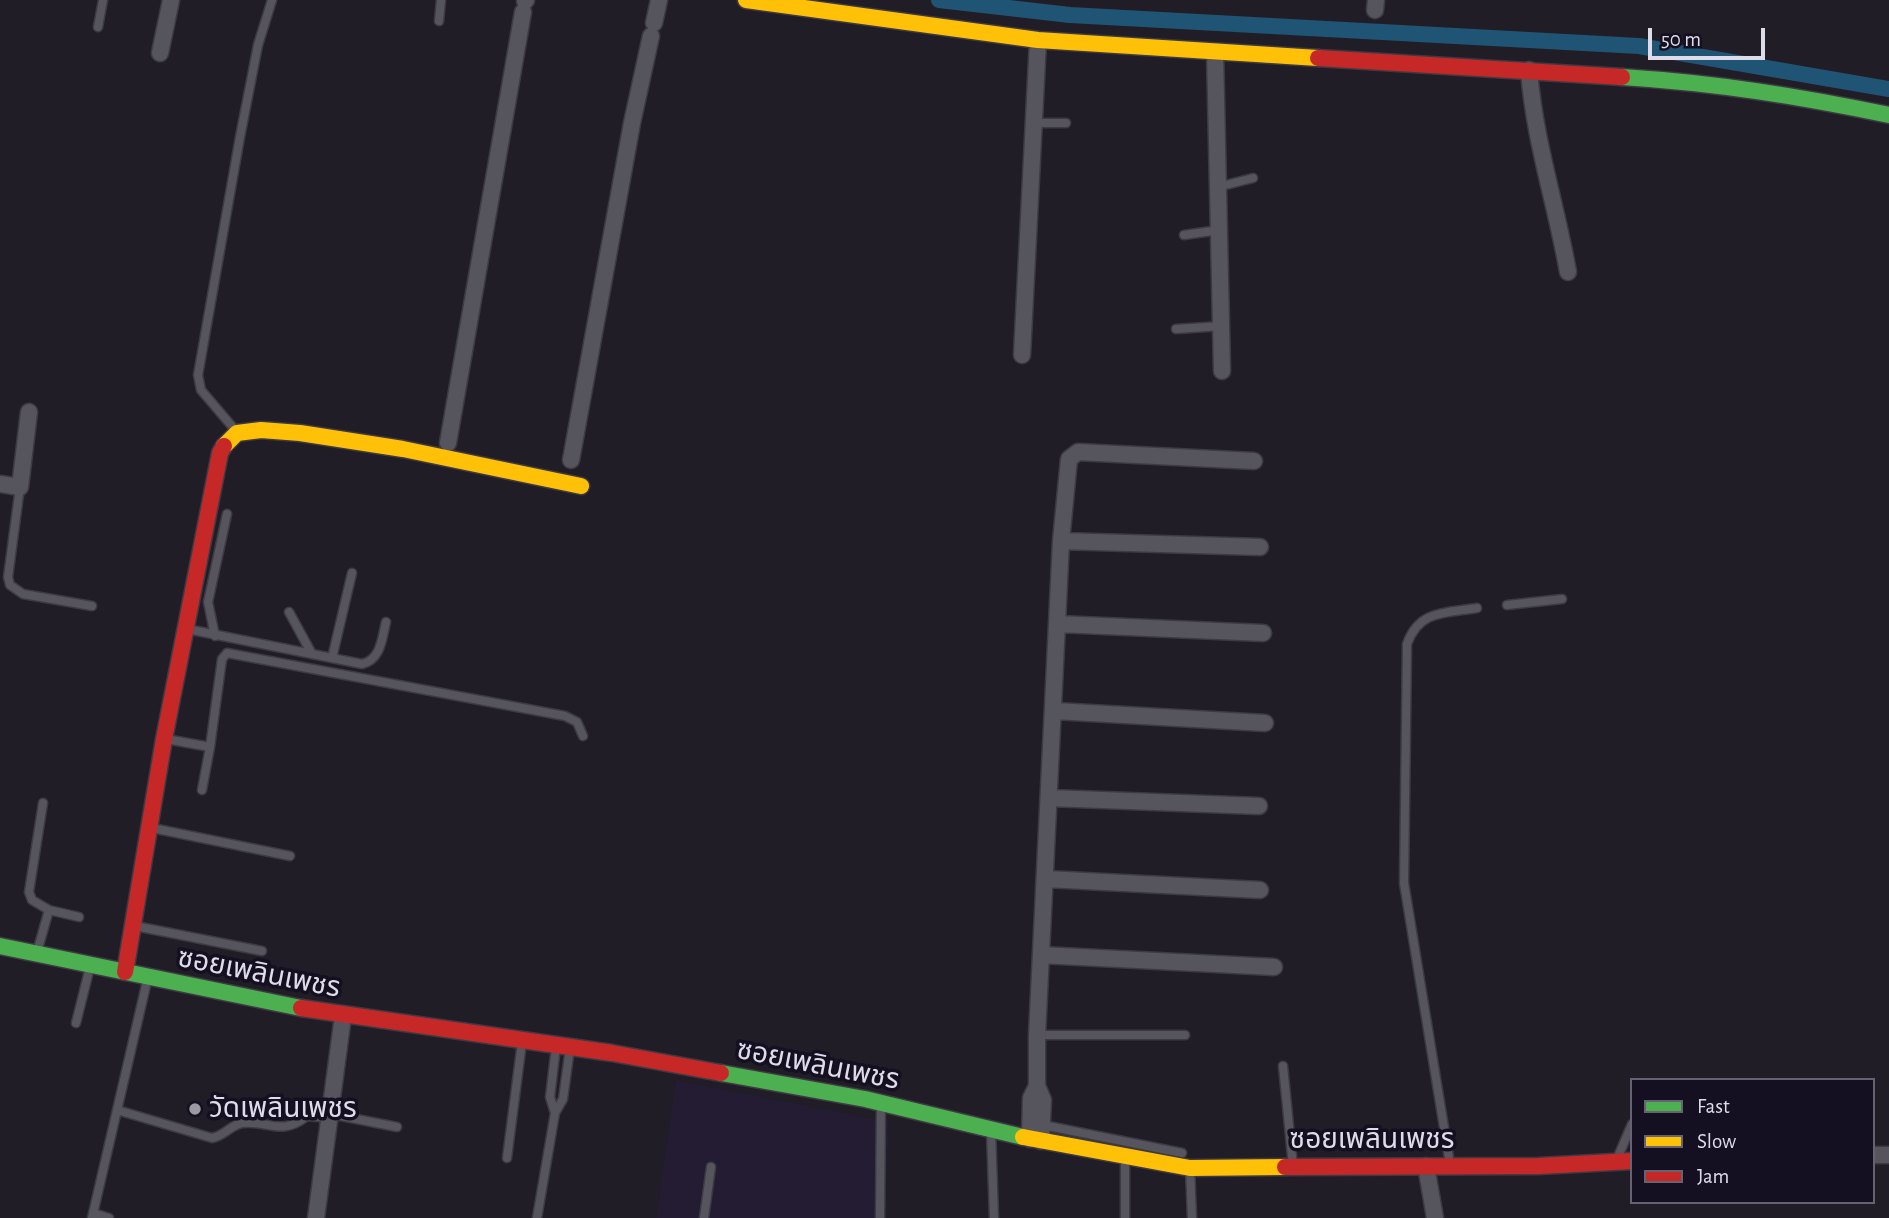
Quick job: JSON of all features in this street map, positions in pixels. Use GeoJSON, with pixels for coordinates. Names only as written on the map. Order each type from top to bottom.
{"type":"FeatureCollection","features":[{"type":"Feature","properties":{"kind":"street"},"geometry":{"type":"LineString","coordinates":[[160,53],[171,0]]}},
{"type":"Feature","properties":{"kind":"street"},"geometry":{"type":"LineString","coordinates":[[571,460],[632,123],[659,0]]}},
{"type":"Feature","properties":{"kind":"street"},"geometry":{"type":"LineString","coordinates":[[746,0],[835,6],[1038,40],[1710,82],[1784,93],[1889,115]]}},
{"type":"Feature","properties":{"kind":"street"},"geometry":{"type":"LineString","coordinates":[[448,443],[525,4]]}},
{"type":"Feature","properties":{"kind":"street"},"geometry":{"type":"LineString","coordinates":[[1022,355],[1038,40]]}},
{"type":"Feature","properties":{"kind":"street"},"geometry":{"type":"LineString","coordinates":[[1215,52],[1222,371]]}},
{"type":"Feature","properties":{"kind":"street"},"geometry":{"type":"LineString","coordinates":[[1529,70],[1537,136],[1560,227],[1568,272]]}},
{"type":"Feature","properties":{"kind":"street"},"geometry":{"type":"LineString","coordinates":[[0,484],[20,487],[29,412]]}},
{"type":"Feature","properties":{"kind":"street"},"geometry":{"type":"LineString","coordinates":[[122,972],[163,739],[220,453],[237,433],[279,431],[327,437],[581,486]]}},
{"type":"Feature","properties":{"kind":"street"},"geometry":{"type":"LineString","coordinates":[[1038,1135],[1031,1098],[1037,1086],[1037,1035],[1055,711],[1061,541],[1069,459],[1072,454],[1254,460]]}},
{"type":"Feature","properties":{"kind":"street"},"geometry":{"type":"LineString","coordinates":[[1061,541],[1260,547]]}},
{"type":"Feature","properties":{"kind":"street"},"geometry":{"type":"LineString","coordinates":[[1058,624],[1263,633]]}},
{"type":"Feature","properties":{"kind":"street"},"geometry":{"type":"LineString","coordinates":[[1055,711],[1265,723]]}},
{"type":"Feature","properties":{"kind":"street"},"geometry":{"type":"LineString","coordinates":[[1050,798],[1259,806]]}},
{"type":"Feature","properties":{"kind":"street"},"geometry":{"type":"LineString","coordinates":[[1046,879],[1260,890]]}},
{"type":"Feature","properties":{"kind":"street","name":"ซอยเพลินเพชร"},"geometry":{"type":"LineString","coordinates":[[0,946],[343,1016],[612,1053],[881,1103],[991,1130],[1038,1135],[1125,1158],[1190,1168],[1451,1166],[1624,1161]]}},
{"type":"Feature","properties":{"kind":"street"},"geometry":{"type":"LineString","coordinates":[[1041,955],[1274,967]]}},
{"type":"Feature","properties":{"kind":"street"},"geometry":{"type":"LineString","coordinates":[[316,1218],[343,1016]]}},
{"type":"Feature","properties":{"kind":"street"},"geometry":{"type":"LineString","coordinates":[[1426,1166],[1435,1218]]}},
{"type":"Feature","properties":{"kind":"lane"},"geometry":{"type":"LineString","coordinates":[[98,27],[103,0]]}},
{"type":"Feature","properties":{"kind":"lane"},"geometry":{"type":"LineString","coordinates":[[237,433],[201,390],[198,375],[240,137],[258,46],[272,0]]}},
{"type":"Feature","properties":{"kind":"lane"},"geometry":{"type":"LineString","coordinates":[[439,21],[441,0]]}},
{"type":"Feature","properties":{"kind":"lane"},"geometry":{"type":"LineString","coordinates":[[1033,123],[1066,122]]}},
{"type":"Feature","properties":{"kind":"lane"},"geometry":{"type":"LineString","coordinates":[[1218,187],[1253,178]]}},
{"type":"Feature","properties":{"kind":"lane"},"geometry":{"type":"LineString","coordinates":[[1184,235],[1219,230]]}},
{"type":"Feature","properties":{"kind":"lane"},"geometry":{"type":"LineString","coordinates":[[1176,330],[1222,326]]}},
{"type":"Feature","properties":{"kind":"lane"},"geometry":{"type":"LineString","coordinates":[[20,487],[8,577],[10,585],[23,594],[92,607]]}},
{"type":"Feature","properties":{"kind":"lane"},"geometry":{"type":"LineString","coordinates":[[215,636],[208,602],[228,514]]}},
{"type":"Feature","properties":{"kind":"lane"},"geometry":{"type":"LineString","coordinates":[[332,658],[352,573]]}},
{"type":"Feature","properties":{"kind":"lane"},"geometry":{"type":"LineString","coordinates":[[1507,605],[1562,599]]}},
{"type":"Feature","properties":{"kind":"lane"},"geometry":{"type":"LineString","coordinates":[[1451,1166],[1404,883],[1407,644],[1418,623],[1430,616],[1477,608]]}},
{"type":"Feature","properties":{"kind":"lane"},"geometry":{"type":"LineString","coordinates":[[289,612],[312,654]]}},
{"type":"Feature","properties":{"kind":"lane"},"geometry":{"type":"LineString","coordinates":[[184,628],[362,664],[371,662],[377,655],[386,622]]}},
{"type":"Feature","properties":{"kind":"lane"},"geometry":{"type":"LineString","coordinates":[[202,790],[222,659],[227,653],[565,716],[577,722],[583,736]]}},
{"type":"Feature","properties":{"kind":"lane"},"geometry":{"type":"LineString","coordinates":[[163,739],[210,747]]}},
{"type":"Feature","properties":{"kind":"lane"},"geometry":{"type":"LineString","coordinates":[[43,803],[29,892],[32,900],[49,910],[79,917]]}},
{"type":"Feature","properties":{"kind":"lane"},"geometry":{"type":"LineString","coordinates":[[149,828],[290,856]]}},
{"type":"Feature","properties":{"kind":"lane"},"geometry":{"type":"LineString","coordinates":[[37,952],[49,910]]}},
{"type":"Feature","properties":{"kind":"lane"},"geometry":{"type":"LineString","coordinates":[[132,925],[262,951]]}},
{"type":"Feature","properties":{"kind":"lane"},"geometry":{"type":"LineString","coordinates":[[76,1023],[92,965]]}},
{"type":"Feature","properties":{"kind":"lane"},"geometry":{"type":"LineString","coordinates":[[108,1218],[92,1216],[148,978]]}},
{"type":"Feature","properties":{"kind":"lane"},"geometry":{"type":"LineString","coordinates":[[1037,1035],[1185,1035]]}},
{"type":"Feature","properties":{"kind":"lane"},"geometry":{"type":"LineString","coordinates":[[507,1158],[522,1042]]}},
{"type":"Feature","properties":{"kind":"lane"},"geometry":{"type":"LineString","coordinates":[[537,1218],[555,1113],[564,1099],[563,1047]]}},
{"type":"Feature","properties":{"kind":"lane"},"geometry":{"type":"LineString","coordinates":[[555,1113],[550,1097],[563,1047]]}},
{"type":"Feature","properties":{"kind":"lane"},"geometry":{"type":"LineString","coordinates":[[1283,1066],[1293,1166]]}},
{"type":"Feature","properties":{"kind":"lane"},"geometry":{"type":"LineString","coordinates":[[880,1218],[881,1103]]}},
{"type":"Feature","properties":{"kind":"lane"},"geometry":{"type":"LineString","coordinates":[[117,1110],[212,1138],[244,1123],[284,1128],[293,1126],[307,1116],[330,1116],[397,1126]]}},
{"type":"Feature","properties":{"kind":"lane"},"geometry":{"type":"LineString","coordinates":[[991,1130],[994,1218]]}},
{"type":"Feature","properties":{"kind":"lane"},"geometry":{"type":"LineString","coordinates":[[1624,1161],[1630,1133]]}},
{"type":"Feature","properties":{"kind":"lane"},"geometry":{"type":"LineString","coordinates":[[1038,1135],[1182,1153]]}},
{"type":"Feature","properties":{"kind":"lane"},"geometry":{"type":"LineString","coordinates":[[1125,1158],[1125,1218]]}},
{"type":"Feature","properties":{"kind":"lane"},"geometry":{"type":"LineString","coordinates":[[704,1218],[711,1167]]}},
{"type":"Feature","properties":{"kind":"lane"},"geometry":{"type":"LineString","coordinates":[[1190,1168],[1192,1218]]}},
{"type":"Feature","properties":{"kind":"shaded area"},"geometry":{"type":"Polygon","coordinates":[[[676,1080],[889,1122],[885,1218],[656,1218],[676,1080]]]}},
{"type":"Feature","properties":{"kind":"waterway"},"geometry":{"type":"LineString","coordinates":[[939,0],[1070,15],[1639,46],[1889,89]]}},
{"type":"Feature","properties":{"kind":"traffic: fast"},"geometry":{"type":"LineString","coordinates":[[1622,77],[1757,91],[1889,115]]}},
{"type":"Feature","properties":{"kind":"traffic: fast"},"geometry":{"type":"LineString","coordinates":[[0,946],[301,1008]]}},
{"type":"Feature","properties":{"kind":"traffic: fast"},"geometry":{"type":"LineString","coordinates":[[721,1073],[865,1099],[1023,1137]]}},
{"type":"Feature","properties":{"kind":"traffic: slow"},"geometry":{"type":"LineString","coordinates":[[746,0],[1038,40],[1318,58]]}},
{"type":"Feature","properties":{"kind":"traffic: slow"},"geometry":{"type":"LineString","coordinates":[[224,446],[237,433],[261,430],[300,433],[403,449],[581,486]]}},
{"type":"Feature","properties":{"kind":"traffic: slow"},"geometry":{"type":"LineString","coordinates":[[1023,1137],[1190,1168],[1285,1167]]}},
{"type":"Feature","properties":{"kind":"traffic: jam"},"geometry":{"type":"LineString","coordinates":[[1318,58],[1622,77]]}},
{"type":"Feature","properties":{"kind":"traffic: jam"},"geometry":{"type":"LineString","coordinates":[[125,972],[164,739],[220,453],[224,446]]}},
{"type":"Feature","properties":{"kind":"traffic: jam"},"geometry":{"type":"LineString","coordinates":[[301,1008],[612,1053],[721,1073]]}},
{"type":"Feature","properties":{"kind":"traffic: jam"},"geometry":{"type":"LineString","coordinates":[[1285,1167],[1539,1166],[1630,1161]]}},
{"type":"Feature","properties":{"kind":"place","name":"วัดเพลินเพชร"},"geometry":{"type":"Point","coordinates":[195,1109]}}]}
